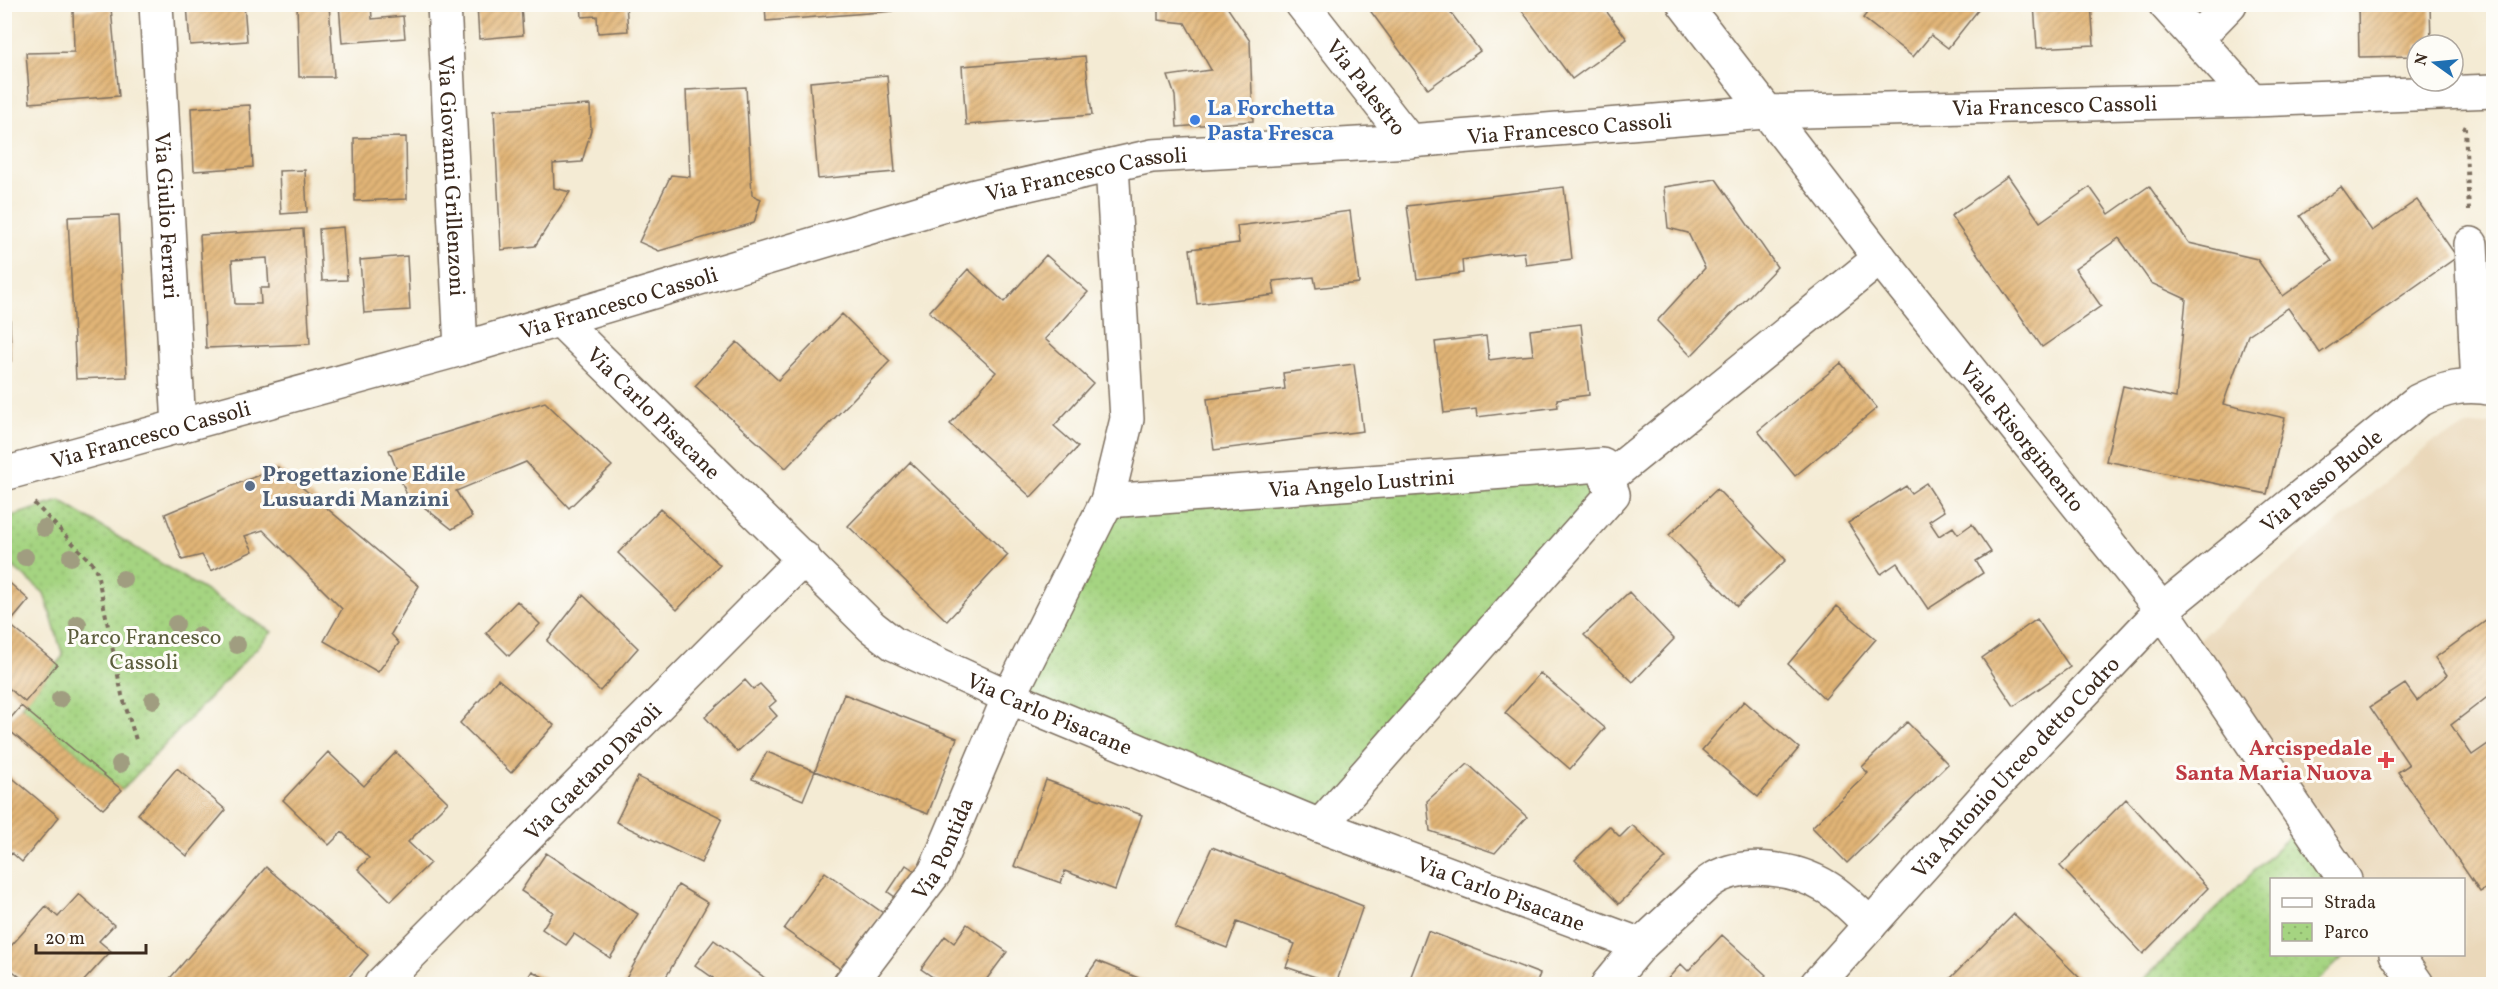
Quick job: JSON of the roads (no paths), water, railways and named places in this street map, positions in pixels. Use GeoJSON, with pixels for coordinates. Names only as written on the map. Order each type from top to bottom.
{"type":"FeatureCollection","features":[{"type":"Feature","properties":{"kind":"street","name":"Via Giulio Ferrari"},"geometry":{"type":"LineString","coordinates":[[156,4],[179,427]]}},
{"type":"Feature","properties":{"kind":"street","name":"Via Giovanni Grillenzoni"},"geometry":{"type":"LineString","coordinates":[[444,4],[461,349]]}},
{"type":"Feature","properties":{"kind":"street","name":"Via Palestro"},"geometry":{"type":"LineString","coordinates":[[1302,4],[1409,141]]}},
{"type":"Feature","properties":{"kind":"street","name":"Viale Risorgimento"},"geometry":{"type":"LineString","coordinates":[[1684,4],[1765,112],[1880,258],[2162,610],[2344,878]]}},
{"type":"Feature","properties":{"kind":"street"},"geometry":{"type":"LineString","coordinates":[[2165,4],[2252,100]]}},
{"type":"Feature","properties":{"kind":"street"},"geometry":{"type":"LineString","coordinates":[[2197,38],[2230,4]]}},
{"type":"Feature","properties":{"kind":"street","name":"Via Francesco Cassoli"},"geometry":{"type":"LineString","coordinates":[[4,474],[461,349],[975,196],[1152,156],[1409,141],[1765,112],[2252,100],[2493,91]]}},
{"type":"Feature","properties":{"kind":"street"},"geometry":{"type":"LineString","coordinates":[[1009,697],[1107,501],[1127,419],[1112,165]]}},
{"type":"Feature","properties":{"kind":"street"},"geometry":{"type":"LineString","coordinates":[[2470,244],[2486,388]]}},
{"type":"Feature","properties":{"kind":"street"},"geometry":{"type":"LineString","coordinates":[[1320,826],[1613,494],[1607,478],[1880,258]]}},
{"type":"Feature","properties":{"kind":"street","name":"Via Carlo Pisacane"},"geometry":{"type":"LineString","coordinates":[[560,320],[887,640],[1009,697],[1320,826],[1641,945]]}},
{"type":"Feature","properties":{"kind":"street","name":"Via Passo Buole"},"geometry":{"type":"LineString","coordinates":[[2162,610],[2418,401],[2449,388],[2486,388]]}},
{"type":"Feature","properties":{"kind":"street","name":"Via Angelo Lustrini"},"geometry":{"type":"LineString","coordinates":[[1107,501],[1602,465],[1607,478]]}},
{"type":"Feature","properties":{"kind":"street","name":"Via Gaetano Davoli"},"geometry":{"type":"LineString","coordinates":[[381,984],[804,558]]}},
{"type":"Feature","properties":{"kind":"street","name":"Via Antonio Urceo detto Codro"},"geometry":{"type":"LineString","coordinates":[[1817,984],[1991,790],[2162,610]]}},
{"type":"Feature","properties":{"kind":"street","name":"Via Pontida"},"geometry":{"type":"LineString","coordinates":[[850,984],[935,872],[1009,697]]}},
{"type":"Feature","properties":{"kind":"street"},"geometry":{"type":"LineString","coordinates":[[1608,984],[1641,945],[1720,874],[1751,868],[1775,870],[1814,880],[1839,896],[1870,925]]}},
{"type":"Feature","properties":{"kind":"street"},"geometry":{"type":"LineString","coordinates":[[2397,956],[2417,984]]}},
{"type":"Feature","properties":{"kind":"place","name":"La Forchetta Pasta Fresca"},"geometry":{"type":"Point","coordinates":[1195,120]}},
{"type":"Feature","properties":{"kind":"place","name":"Progettazione Edile Lusuardi Manzini"},"geometry":{"type":"Point","coordinates":[250,486]}},
{"type":"Feature","properties":{"kind":"place","name":"Arcispedale Santa Maria Nuova"},"geometry":{"type":"Point","coordinates":[2386,760]}},
{"type":"Feature","properties":{"kind":"park label","name":"Parco Francesco Cassoli"},"geometry":{"type":"Point","coordinates":[144,648]}}]}
